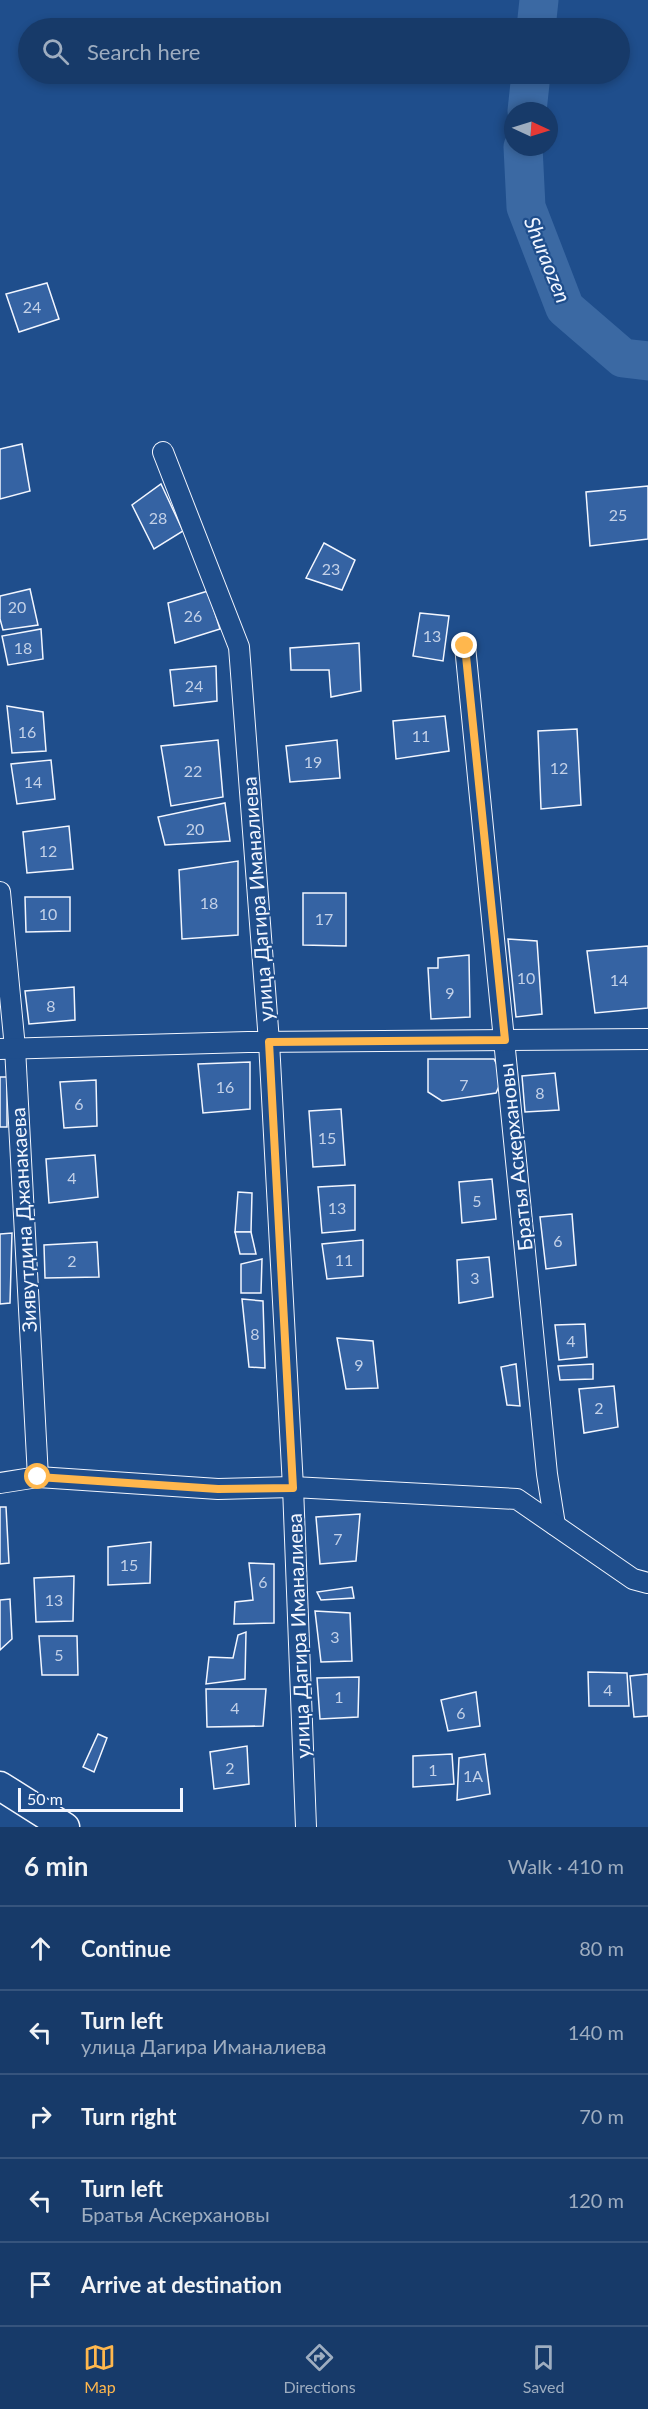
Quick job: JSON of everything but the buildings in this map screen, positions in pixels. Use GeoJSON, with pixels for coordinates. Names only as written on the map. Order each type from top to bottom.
{"type":"FeatureCollection","features":[{"type":"Feature","properties":{"kind":"main road"},"geometry":{"type":"LineString","coordinates":[[0,1786],[65,1827]]}},
{"type":"Feature","properties":{"kind":"street","name":"улица Дагира Иманалиева"},"geometry":{"type":"LineString","coordinates":[[163,452],[238,647],[269,1042],[293,1488],[306,1827]]}},
{"type":"Feature","properties":{"kind":"street","name":"Братья Аскерхановы"},"geometry":{"type":"LineString","coordinates":[[465,646],[547,1474],[555,1525]]}},
{"type":"Feature","properties":{"kind":"street","name":"Зиявутдина Джанакаева"},"geometry":{"type":"LineString","coordinates":[[0,892],[7,1048],[38,1477]]}},
{"type":"Feature","properties":{"kind":"street"},"geometry":{"type":"LineString","coordinates":[[7,1048],[269,1042],[648,1039]]}},
{"type":"Feature","properties":{"kind":"street"},"geometry":{"type":"LineString","coordinates":[[0,1483],[38,1477],[218,1489],[293,1488],[518,1499],[633,1578],[648,1583]]}},
{"type":"Feature","properties":{"kind":"waterway","name":"Shuraozen"},"geometry":{"type":"LineString","coordinates":[[537,18],[539,0]]}},
{"type":"Feature","properties":{"kind":"waterway","name":"Shuraozen"},"geometry":{"type":"LineString","coordinates":[[528,102],[530,84]]}},
{"type":"Feature","properties":{"kind":"waterway","name":"Shuraozen"},"geometry":{"type":"LineString","coordinates":[[523,156],[526,207],[565,308],[623,358],[648,361]]}},
{"type":"Feature","properties":{"kind":"route"},"geometry":{"type":"LineString","coordinates":[[38,1477],[218,1489],[293,1488],[269,1042],[505,1040],[465,646]]}}]}
